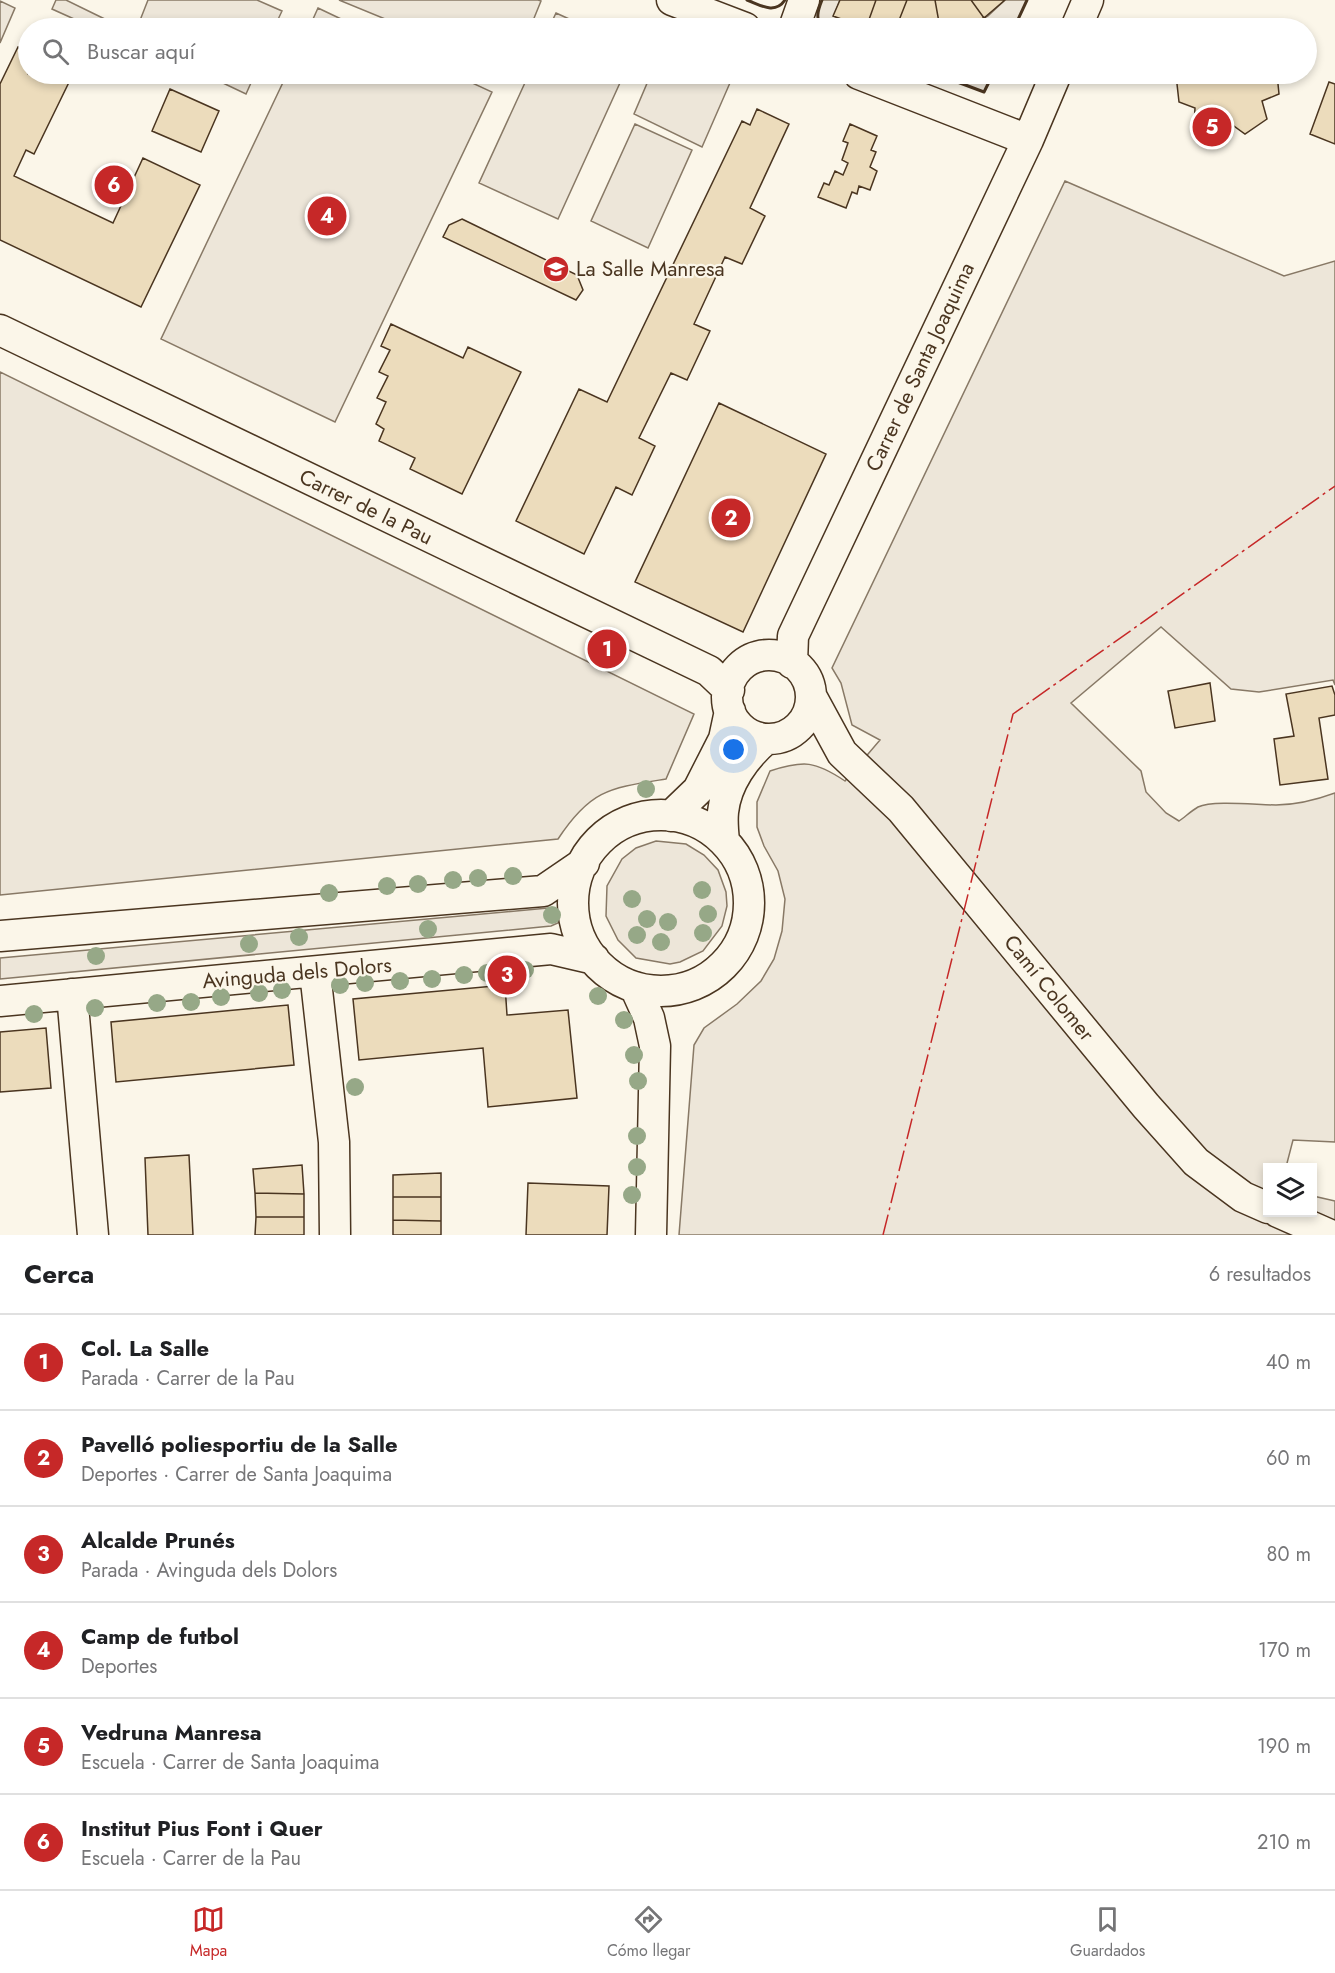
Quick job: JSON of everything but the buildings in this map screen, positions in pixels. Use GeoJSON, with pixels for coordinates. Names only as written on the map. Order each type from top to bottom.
{"type":"FeatureCollection","features":[{"type":"Feature","properties":{"kind":"street"},"geometry":{"type":"LineString","coordinates":[[672,0],[719,18]]}},
{"type":"Feature","properties":{"kind":"street"},"geometry":{"type":"LineString","coordinates":[[798,18],[804,0]]}},
{"type":"Feature","properties":{"kind":"street"},"geometry":{"type":"LineString","coordinates":[[1080,18],[1088,0]]}},
{"type":"Feature","properties":{"kind":"street"},"geometry":{"type":"LineString","coordinates":[[885,84],[1028,140]]}},
{"type":"Feature","properties":{"kind":"street","name":"Carrer de Santa Joaquima"},"geometry":{"type":"LineString","coordinates":[[792,663],[793,636],[1028,140],[1052,84]]}},
{"type":"Feature","properties":{"kind":"street","name":"Carrer de la Pau"},"geometry":{"type":"LineString","coordinates":[[0,330],[709,671],[729,701]]}},
{"type":"Feature","properties":{"kind":"street"},"geometry":{"type":"LineString","coordinates":[[671,816],[699,790],[724,739],[732,678],[740,668],[756,658],[775,656],[792,663],[806,677],[811,696],[810,709],[801,725],[791,733],[773,738],[749,754],[731,782],[723,811],[724,841]]}},
{"type":"Feature","properties":{"kind":"street","name":"Camí Colomer"},"geometry":{"type":"LineString","coordinates":[[811,696],[842,753],[901,809],[1146,1106],[1196,1162],[1243,1197],[1263,1206]]}},
{"type":"Feature","properties":{"kind":"street"},"geometry":{"type":"LineString","coordinates":[[729,701],[737,723],[747,732],[773,738]]}},
{"type":"Feature","properties":{"kind":"street","name":"Camí Colomer"},"geometry":{"type":"LineString","coordinates":[[773,738],[812,742],[842,753]]}},
{"type":"Feature","properties":{"kind":"street"},"geometry":{"type":"LineString","coordinates":[[650,816],[671,816],[699,824],[724,841],[736,857],[744,875],[749,904],[740,942],[729,958],[707,978],[690,987],[668,991],[635,987],[608,973],[594,959],[582,940],[574,907],[576,884],[584,863],[603,838],[630,821],[650,816]]}},
{"type":"Feature","properties":{"kind":"street"},"geometry":{"type":"LineString","coordinates":[[0,936],[543,891],[584,863]]}},
{"type":"Feature","properties":{"kind":"street","name":"Avinguda dels Dolors"},"geometry":{"type":"LineString","coordinates":[[0,1000],[551,949],[594,959]]}},
{"type":"Feature","properties":{"kind":"street"},"geometry":{"type":"LineString","coordinates":[[315,972],[334,1142],[335,1235]]}},
{"type":"Feature","properties":{"kind":"street"},"geometry":{"type":"LineString","coordinates":[[635,987],[649,1018],[655,1046],[651,1235]]}},
{"type":"Feature","properties":{"kind":"street"},"geometry":{"type":"LineString","coordinates":[[655,1046],[662,1027],[690,987]]}},
{"type":"Feature","properties":{"kind":"street"},"geometry":{"type":"LineString","coordinates":[[72,994],[93,1235]]}},
{"type":"Feature","properties":{"kind":"street"},"geometry":{"type":"LineString","coordinates":[[1289,1217],[1330,1235]]}},
{"type":"Feature","properties":{"kind":"shaded area"},"geometry":{"type":"Polygon","coordinates":[[[56,0],[66,0],[103,18],[72,18],[52,9],[56,0]]]}},
{"type":"Feature","properties":{"kind":"shaded area"},"geometry":{"type":"Polygon","coordinates":[[[148,0],[257,0],[282,11],[279,18],[141,18],[148,0]]]}},
{"type":"Feature","properties":{"kind":"shaded area"},"geometry":{"type":"Polygon","coordinates":[[[339,0],[541,1],[534,18],[383,18],[339,0]]]}},
{"type":"Feature","properties":{"kind":"shaded area"},"geometry":{"type":"Polygon","coordinates":[[[822,0],[840,0],[834,16],[839,18],[818,18],[822,0]]]}},
{"type":"Feature","properties":{"kind":"shaded area"},"geometry":{"type":"Polygon","coordinates":[[[1005,0],[1027,0],[1019,18],[985,18],[1005,0]]]}},
{"type":"Feature","properties":{"kind":"shaded area"},"geometry":{"type":"Polygon","coordinates":[[[0,1],[15,8],[0,43],[0,1]]]}},
{"type":"Feature","properties":{"kind":"shaded area"},"geometry":{"type":"Polygon","coordinates":[[[318,8],[339,18],[314,18],[318,8]]]}},
{"type":"Feature","properties":{"kind":"shaded area"},"geometry":{"type":"Polygon","coordinates":[[[556,13],[567,18],[554,18],[556,13]]]}},
{"type":"Feature","properties":{"kind":"shaded area"},"geometry":{"type":"Polygon","coordinates":[[[225,84],[250,84],[246,94],[225,84]]]}},
{"type":"Feature","properties":{"kind":"shaded area"},"geometry":{"type":"Polygon","coordinates":[[[282,84],[475,84],[492,92],[335,422],[161,339],[282,84]]]}},
{"type":"Feature","properties":{"kind":"shaded area"},"geometry":{"type":"Polygon","coordinates":[[[524,84],[619,84],[558,219],[479,183],[524,84]]]}},
{"type":"Feature","properties":{"kind":"shaded area"},"geometry":{"type":"Polygon","coordinates":[[[647,84],[730,84],[702,147],[634,114],[647,84]]]}},
{"type":"Feature","properties":{"kind":"shaded area"},"geometry":{"type":"Polygon","coordinates":[[[963,84],[988,84],[984,92],[963,84]]]}},
{"type":"Feature","properties":{"kind":"shaded area"},"geometry":{"type":"Polygon","coordinates":[[[635,124],[692,150],[648,248],[591,221],[635,124]]]}},
{"type":"Feature","properties":{"kind":"shaded area"},"geometry":{"type":"Polygon","coordinates":[[[1065,181],[1284,276],[1335,261],[1335,685],[1333,680],[1259,692],[1231,689],[1161,627],[1071,703],[1141,771],[1146,792],[1166,813],[1179,821],[1198,807],[1205,805],[1291,804],[1335,793],[1335,1142],[1293,1140],[1287,1163],[1263,1163],[1263,1217],[1317,1217],[1317,1197],[1335,1201],[1335,1235],[679,1235],[694,1045],[704,1028],[737,1004],[761,981],[774,959],[782,931],[785,899],[778,871],[764,846],[757,827],[757,802],[770,771],[792,765],[809,764],[825,769],[845,781],[880,740],[852,725],[841,683],[832,668],[1065,181]]]}},
{"type":"Feature","properties":{"kind":"shaded area"},"geometry":{"type":"Polygon","coordinates":[[[0,372],[694,714],[666,779],[630,785],[592,800],[570,822],[558,839],[0,895],[0,372]]]}},
{"type":"Feature","properties":{"kind":"shaded area"},"geometry":{"type":"Polygon","coordinates":[[[656,841],[686,844],[704,855],[718,870],[726,892],[727,906],[722,926],[703,951],[680,962],[670,964],[636,958],[618,940],[606,916],[607,886],[622,859],[636,848],[656,841]]]}},
{"type":"Feature","properties":{"kind":"shaded area"},"geometry":{"type":"Polygon","coordinates":[[[548,908],[559,914],[560,922],[551,926],[0,979],[0,958],[548,908]]]}},
{"type":"Feature","properties":{"kind":"wall"},"geometry":{"type":"LineString","coordinates":[[747,0],[772,8],[781,5],[785,0]]}},
{"type":"Feature","properties":{"kind":"wall"},"geometry":{"type":"LineString","coordinates":[[818,18],[822,0]]}},
{"type":"Feature","properties":{"kind":"wall"},"geometry":{"type":"LineString","coordinates":[[1019,18],[1027,0]]}},
{"type":"Feature","properties":{"kind":"wall"},"geometry":{"type":"LineString","coordinates":[[963,84],[984,92],[988,84]]}},
{"type":"Feature","properties":{"kind":"power"},"geometry":{"type":"LineString","coordinates":[[883,1235],[1013,714],[1335,486]]}},
{"type":"Feature","properties":{"kind":"place","name":"Vedruna Manresa"},"geometry":{"type":"Point","coordinates":[1212,127]}},
{"type":"Feature","properties":{"kind":"place","name":"Institut Pius Font i Quer"},"geometry":{"type":"Point","coordinates":[114,185]}},
{"type":"Feature","properties":{"kind":"place","name":"Camp de futbol"},"geometry":{"type":"Point","coordinates":[327,216]}},
{"type":"Feature","properties":{"kind":"place","name":"La Salle Manresa"},"geometry":{"type":"Point","coordinates":[556,269]}},
{"type":"Feature","properties":{"kind":"place","name":"Pavelló poliesportiu de la Salle"},"geometry":{"type":"Point","coordinates":[731,518]}},
{"type":"Feature","properties":{"kind":"place","name":"Col. La Salle"},"geometry":{"type":"Point","coordinates":[607,649]}},
{"type":"Feature","properties":{"kind":"place","name":"Alcalde Prunés"},"geometry":{"type":"Point","coordinates":[507,975]}}]}
